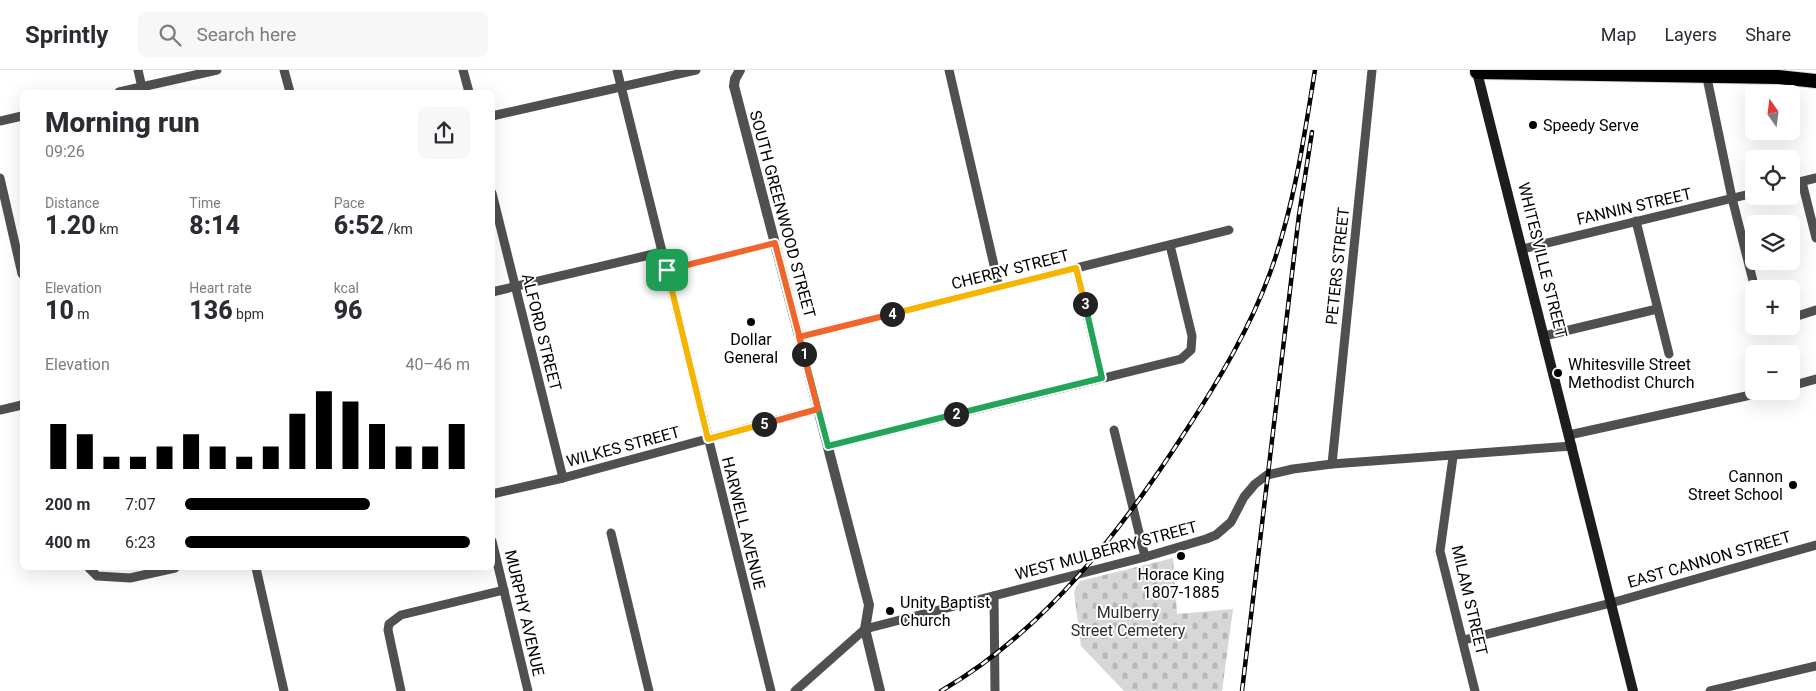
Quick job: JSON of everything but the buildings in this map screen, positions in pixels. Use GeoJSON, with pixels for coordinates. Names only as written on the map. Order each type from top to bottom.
{"type":"FeatureCollection","features":[{"type":"Feature","properties":{"kind":"highway"},"geometry":{"type":"LineString","coordinates":[[1475,71],[1683,73],[1707,78],[1778,77],[1816,81]]}},
{"type":"Feature","properties":{"kind":"main road","name":"WHITESVILLE STREET"},"geometry":{"type":"LineString","coordinates":[[1475,71],[1522,249],[1633,691]]}},
{"type":"Feature","properties":{"kind":"street"},"geometry":{"type":"LineString","coordinates":[[138,70],[143,90],[217,70]]}},
{"type":"Feature","properties":{"kind":"street"},"geometry":{"type":"LineString","coordinates":[[284,70],[289,90]]}},
{"type":"Feature","properties":{"kind":"street"},"geometry":{"type":"LineString","coordinates":[[463,70],[468,90]]}},
{"type":"Feature","properties":{"kind":"street","name":"HARWELL AVENUE"},"geometry":{"type":"LineString","coordinates":[[617,70],[771,691]]}},
{"type":"Feature","properties":{"kind":"street"},"geometry":{"type":"LineString","coordinates":[[495,115],[696,70]]}},
{"type":"Feature","properties":{"kind":"street","name":"SOUTH GREENWOOD STREET"},"geometry":{"type":"LineString","coordinates":[[740,70],[735,79],[734,86],[869,605],[865,629]]}},
{"type":"Feature","properties":{"kind":"street"},"geometry":{"type":"LineString","coordinates":[[949,70],[999,288]]}},
{"type":"Feature","properties":{"kind":"street","name":"PETERS STREET"},"geometry":{"type":"LineString","coordinates":[[1332,464],[1372,70]]}},
{"type":"Feature","properties":{"kind":"street"},"geometry":{"type":"LineString","coordinates":[[1707,78],[1732,198],[1753,280]]}},
{"type":"Feature","properties":{"kind":"street"},"geometry":{"type":"LineString","coordinates":[[0,121],[20,116]]}},
{"type":"Feature","properties":{"kind":"street"},"geometry":{"type":"LineString","coordinates":[[0,178],[20,265]]}},
{"type":"Feature","properties":{"kind":"street"},"geometry":{"type":"LineString","coordinates":[[1816,178],[1802,182],[1816,238]]}},
{"type":"Feature","properties":{"kind":"street","name":"FANNIN STREET"},"geometry":{"type":"LineString","coordinates":[[1522,249],[1745,195]]}},
{"type":"Feature","properties":{"kind":"street","name":"ALFORD STREET"},"geometry":{"type":"LineString","coordinates":[[495,204],[563,478]]}},
{"type":"Feature","properties":{"kind":"street"},"geometry":{"type":"LineString","coordinates":[[1636,221],[1656,309],[1669,354]]}},
{"type":"Feature","properties":{"kind":"street","name":"CHERRY STREET"},"geometry":{"type":"LineString","coordinates":[[799,337],[1229,230]]}},
{"type":"Feature","properties":{"kind":"street"},"geometry":{"type":"LineString","coordinates":[[667,270],[775,243]]}},
{"type":"Feature","properties":{"kind":"street"},"geometry":{"type":"LineString","coordinates":[[828,446],[1181,359],[1191,350],[1192,336],[1170,245]]}},
{"type":"Feature","properties":{"kind":"street"},"geometry":{"type":"LineString","coordinates":[[495,291],[662,252]]}},
{"type":"Feature","properties":{"kind":"street"},"geometry":{"type":"LineString","coordinates":[[1076,268],[1102,378]]}},
{"type":"Feature","properties":{"kind":"street"},"geometry":{"type":"LineString","coordinates":[[1544,336],[1656,309]]}},
{"type":"Feature","properties":{"kind":"street"},"geometry":{"type":"LineString","coordinates":[[1800,315],[1816,310]]}},
{"type":"Feature","properties":{"kind":"street"},"geometry":{"type":"LineString","coordinates":[[1800,383],[1816,379]]}},
{"type":"Feature","properties":{"kind":"street"},"geometry":{"type":"LineString","coordinates":[[1569,435],[1745,396]]}},
{"type":"Feature","properties":{"kind":"street"},"geometry":{"type":"LineString","coordinates":[[0,410],[20,405]]}},
{"type":"Feature","properties":{"kind":"street","name":"WILKES STREET"},"geometry":{"type":"LineString","coordinates":[[495,493],[563,478],[818,409]]}},
{"type":"Feature","properties":{"kind":"street"},"geometry":{"type":"LineString","coordinates":[[1114,430],[1145,558]]}},
{"type":"Feature","properties":{"kind":"street","name":"WEST MULBERRY STREET"},"geometry":{"type":"LineString","coordinates":[[795,691],[865,629],[1145,558],[1216,535],[1231,522],[1255,484],[1267,475],[1293,469],[1332,464],[1453,457],[1572,446]]}},
{"type":"Feature","properties":{"kind":"street","name":"MILAM STREET"},"geometry":{"type":"LineString","coordinates":[[1453,457],[1440,538],[1440,551],[1464,640],[1475,691]]}},
{"type":"Feature","properties":{"kind":"street"},"geometry":{"type":"LineString","coordinates":[[611,533],[649,691]]}},
{"type":"Feature","properties":{"kind":"street","name":"EAST CANNON STREET"},"geometry":{"type":"LineString","coordinates":[[1464,640],[1611,603],[1816,545]]}},
{"type":"Feature","properties":{"kind":"street","name":"MURPHY AVENUE"},"geometry":{"type":"LineString","coordinates":[[495,554],[528,691]]}},
{"type":"Feature","properties":{"kind":"street"},"geometry":{"type":"LineString","coordinates":[[91,570],[97,576],[130,578],[166,570]]}},
{"type":"Feature","properties":{"kind":"street"},"geometry":{"type":"LineString","coordinates":[[256,570],[284,691]]}},
{"type":"Feature","properties":{"kind":"street"},"geometry":{"type":"LineString","coordinates":[[401,691],[388,630],[393,618],[410,612],[504,590]]}},
{"type":"Feature","properties":{"kind":"street"},"geometry":{"type":"LineString","coordinates":[[994,596],[995,691]]}},
{"type":"Feature","properties":{"kind":"street"},"geometry":{"type":"LineString","coordinates":[[865,629],[880,691]]}},
{"type":"Feature","properties":{"kind":"street"},"geometry":{"type":"LineString","coordinates":[[1710,691],[1816,666]]}},
{"type":"Feature","properties":{"kind":"green space","name":"Mulberry Street Cemetery"},"geometry":{"type":"Polygon","coordinates":[[[1173,558],[1177,614],[1233,609],[1222,691],[1124,691],[1081,646],[1074,592],[1080,581],[1173,558]]]}},
{"type":"Feature","properties":{"kind":"railway"},"geometry":{"type":"LineString","coordinates":[[941,691],[1015,639],[1079,575],[1136,504],[1211,392],[1253,314],[1270,273],[1292,198],[1315,70]]}},
{"type":"Feature","properties":{"kind":"railway"},"geometry":{"type":"LineString","coordinates":[[1242,691],[1299,215],[1312,132]]}},
{"type":"Feature","properties":{"kind":"place","name":"Speedy Serve"},"geometry":{"type":"Point","coordinates":[1533,125]}},
{"type":"Feature","properties":{"kind":"place","name":"Dollar General"},"geometry":{"type":"Point","coordinates":[751,322]}},
{"type":"Feature","properties":{"kind":"place","name":"Whitesville Street Methodist Church"},"geometry":{"type":"Point","coordinates":[1558,373]}},
{"type":"Feature","properties":{"kind":"place","name":"Cannon Street School"},"geometry":{"type":"Point","coordinates":[1793,485]}},
{"type":"Feature","properties":{"kind":"place","name":"Horace King 1807-1885"},"geometry":{"type":"Point","coordinates":[1181,556]}},
{"type":"Feature","properties":{"kind":"place","name":"Unity Baptist Church"},"geometry":{"type":"Point","coordinates":[890,611]}},
{"type":"Feature","properties":{"kind":"route"},"geometry":{"type":"LineString","coordinates":[[667,270],[708,439],[818,409],[799,337],[1076,268],[1102,378],[828,446],[818,409],[775,243],[667,270]]}}]}
